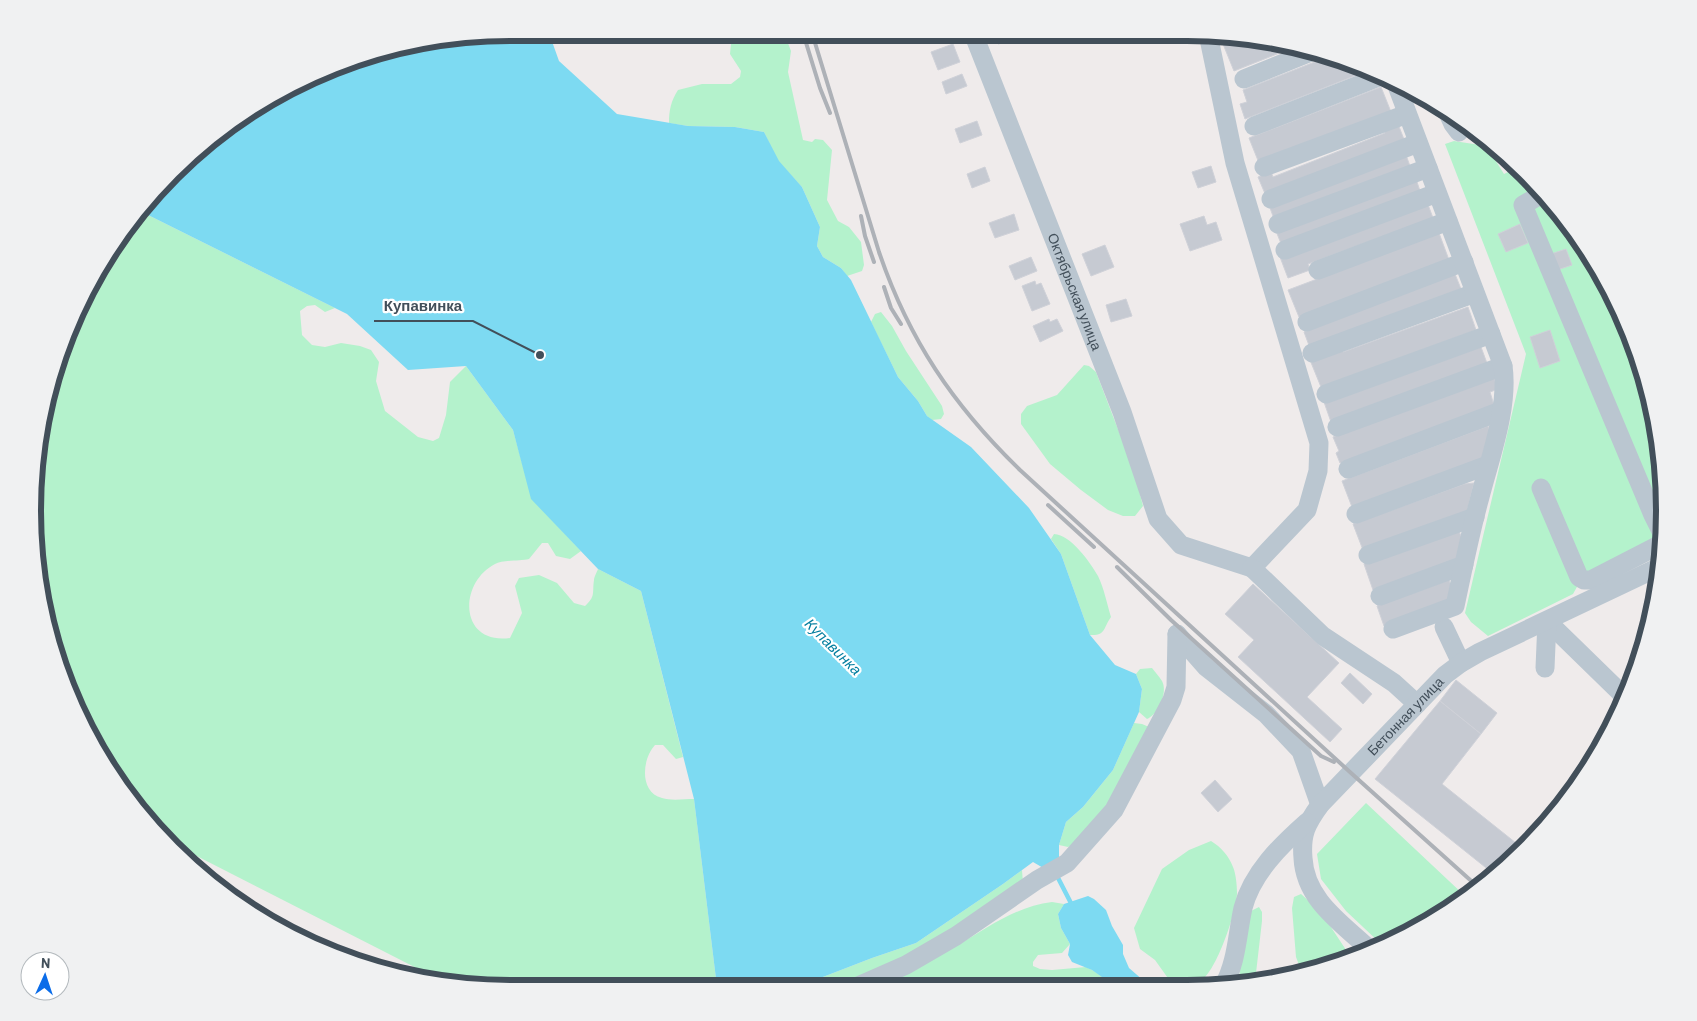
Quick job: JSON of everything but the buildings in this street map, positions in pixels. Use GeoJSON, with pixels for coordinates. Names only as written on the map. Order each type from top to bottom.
{"type":"FeatureCollection","features":[{"type":"Feature","properties":{"kind":"street","name":"Октябрьская улица"},"geometry":{"type":"LineString","coordinates":[[976,41],[1122,412],[1158,519],[1181,545],[1252,568]]}},
{"type":"Feature","properties":{"kind":"street"},"geometry":{"type":"LineString","coordinates":[[1210,42],[1235,163],[1319,443],[1318,471],[1307,510],[1252,568],[1323,636],[1394,683],[1417,704]]}},
{"type":"Feature","properties":{"kind":"street"},"geometry":{"type":"LineString","coordinates":[[1244,79],[1302,56]]}},
{"type":"Feature","properties":{"kind":"street"},"geometry":{"type":"LineString","coordinates":[[1254,126],[1372,80]]}},
{"type":"Feature","properties":{"kind":"street"},"geometry":{"type":"LineString","coordinates":[[1393,629],[1454,606],[1501,411],[1504,376],[1503,366],[1399,93]]}},
{"type":"Feature","properties":{"kind":"street"},"geometry":{"type":"LineString","coordinates":[[1264,167],[1407,114]]}},
{"type":"Feature","properties":{"kind":"street"},"geometry":{"type":"LineString","coordinates":[[1456,126],[1459,132]]}},
{"type":"Feature","properties":{"kind":"street"},"geometry":{"type":"LineString","coordinates":[[1271,199],[1418,143]]}},
{"type":"Feature","properties":{"kind":"street"},"geometry":{"type":"LineString","coordinates":[[1278,224],[1428,168]]}},
{"type":"Feature","properties":{"kind":"street"},"geometry":{"type":"LineString","coordinates":[[1286,250],[1437,193]]}},
{"type":"Feature","properties":{"kind":"street"},"geometry":{"type":"LineString","coordinates":[[1536,198],[1523,205],[1656,520]]}},
{"type":"Feature","properties":{"kind":"street"},"geometry":{"type":"LineString","coordinates":[[1318,270],[1448,220]]}},
{"type":"Feature","properties":{"kind":"street"},"geometry":{"type":"LineString","coordinates":[[1307,322],[1464,262]]}},
{"type":"Feature","properties":{"kind":"street"},"geometry":{"type":"LineString","coordinates":[[1312,353],[1475,293]]}},
{"type":"Feature","properties":{"kind":"street"},"geometry":{"type":"LineString","coordinates":[[1326,394],[1491,334]]}},
{"type":"Feature","properties":{"kind":"street"},"geometry":{"type":"LineString","coordinates":[[1337,428],[1503,366]]}},
{"type":"Feature","properties":{"kind":"street"},"geometry":{"type":"LineString","coordinates":[[1348,469],[1501,411]]}},
{"type":"Feature","properties":{"kind":"street"},"geometry":{"type":"LineString","coordinates":[[1356,514],[1488,464]]}},
{"type":"Feature","properties":{"kind":"street"},"geometry":{"type":"LineString","coordinates":[[1541,488],[1579,577],[1584,580],[1591,580],[1654,547]]}},
{"type":"Feature","properties":{"kind":"street"},"geometry":{"type":"LineString","coordinates":[[1368,555],[1474,517]]}},
{"type":"Feature","properties":{"kind":"street"},"geometry":{"type":"LineString","coordinates":[[1380,596],[1464,565]]}},
{"type":"Feature","properties":{"kind":"street","name":"Бетонная улица"},"geometry":{"type":"LineString","coordinates":[[1364,945],[1322,904],[1311,891],[1306,879],[1302,857],[1302,843],[1307,822],[1320,805],[1445,675],[1461,663],[1652,570]]}},
{"type":"Feature","properties":{"kind":"street"},"geometry":{"type":"LineString","coordinates":[[1545,668],[1547,621]]}},
{"type":"Feature","properties":{"kind":"street"},"geometry":{"type":"LineString","coordinates":[[1547,621],[1619,691]]}},
{"type":"Feature","properties":{"kind":"street"},"geometry":{"type":"LineString","coordinates":[[1444,627],[1461,663]]}},
{"type":"Feature","properties":{"kind":"street"},"geometry":{"type":"LineString","coordinates":[[873,980],[906,965],[956,936],[1037,880],[1067,863],[1114,810],[1172,700],[1176,687],[1177,634],[1206,667],[1266,714],[1301,751],[1320,805]]}},
{"type":"Feature","properties":{"kind":"street"},"geometry":{"type":"LineString","coordinates":[[1228,978],[1234,962],[1244,908],[1252,885],[1282,845],[1307,822]]}},
{"type":"Feature","properties":{"kind":"green space"},"geometry":{"type":"Polygon","coordinates":[[[736,41],[787,41],[791,51],[788,72],[803,140],[812,142],[815,139],[823,140],[832,150],[827,200],[838,221],[849,227],[861,242],[864,265],[862,271],[847,276],[841,268],[823,257],[817,246],[820,227],[802,187],[778,161],[764,132],[735,127],[688,126],[669,123],[671,106],[678,90],[702,84],[731,84],[740,77],[741,71],[730,54],[731,44],[736,41]]]}},
{"type":"Feature","properties":{"kind":"green space"},"geometry":{"type":"Polygon","coordinates":[[[1454,141],[1481,146],[1492,155],[1504,174],[1510,171],[1539,201],[1577,250],[1607,303],[1631,360],[1647,419],[1655,480],[1654,552],[1578,585],[1573,594],[1488,636],[1471,622],[1465,613],[1526,354],[1445,144],[1454,141]]]}},
{"type":"Feature","properties":{"kind":"green space"},"geometry":{"type":"Polygon","coordinates":[[[147,214],[335,308],[325,312],[315,305],[307,306],[300,311],[302,335],[312,345],[325,347],[341,343],[371,350],[379,362],[376,381],[385,411],[418,437],[433,441],[439,438],[446,415],[450,382],[466,366],[513,430],[532,499],[581,551],[570,559],[556,556],[548,543],[542,543],[529,559],[498,563],[483,573],[475,585],[470,598],[469,611],[473,623],[481,632],[493,638],[510,638],[522,613],[515,586],[519,578],[539,575],[557,583],[574,603],[585,606],[592,597],[594,579],[598,569],[641,591],[683,757],[676,759],[663,745],[655,745],[647,758],[645,766],[646,782],[649,789],[655,795],[662,798],[673,800],[694,799],[716,980],[510,980],[480,979],[424,972],[190,853],[158,820],[120,771],[90,718],[66,661],[50,602],[42,541],[42,480],[50,419],[66,360],[90,303],[120,250],[147,214]]]}},
{"type":"Feature","properties":{"kind":"green space"},"geometry":{"type":"Polygon","coordinates":[[[881,312],[892,326],[942,406],[944,414],[941,419],[932,420],[927,416],[918,401],[898,377],[871,322],[875,314],[881,312]]]}},
{"type":"Feature","properties":{"kind":"green space"},"geometry":{"type":"Polygon","coordinates":[[[1084,365],[1089,366],[1096,372],[1134,471],[1143,506],[1135,516],[1123,516],[1108,510],[1081,490],[1050,464],[1021,424],[1021,414],[1027,406],[1057,395],[1084,365]]]}},
{"type":"Feature","properties":{"kind":"green space"},"geometry":{"type":"Polygon","coordinates":[[[1054,534],[1067,539],[1073,544],[1098,576],[1111,617],[1102,633],[1090,635],[1061,554],[1051,539],[1054,534]]]}},
{"type":"Feature","properties":{"kind":"green space"},"geometry":{"type":"Polygon","coordinates":[[[1152,668],[1162,681],[1164,691],[1159,708],[1147,719],[1139,712],[1142,689],[1136,674],[1140,669],[1152,668]]]}},
{"type":"Feature","properties":{"kind":"green space"},"geometry":{"type":"Polygon","coordinates":[[[1134,723],[1149,727],[1111,806],[1076,843],[1068,847],[1059,845],[1066,822],[1083,807],[1113,770],[1134,723]]]}},
{"type":"Feature","properties":{"kind":"green space"},"geometry":{"type":"Polygon","coordinates":[[[1366,803],[1460,891],[1421,917],[1376,939],[1346,911],[1321,879],[1317,854],[1366,803]]]}},
{"type":"Feature","properties":{"kind":"green space"},"geometry":{"type":"Polygon","coordinates":[[[1211,841],[1224,852],[1234,870],[1237,893],[1236,901],[1225,940],[1207,975],[1202,979],[1169,980],[1155,960],[1140,949],[1134,928],[1162,869],[1189,850],[1211,841]]]}},
{"type":"Feature","properties":{"kind":"green space"},"geometry":{"type":"Polygon","coordinates":[[[1022,870],[1023,883],[992,905],[867,980],[815,980],[916,943],[1022,870]]]}},
{"type":"Feature","properties":{"kind":"green space"},"geometry":{"type":"Polygon","coordinates":[[[1301,894],[1321,912],[1347,951],[1299,966],[1296,957],[1292,908],[1294,897],[1301,894]]]}},
{"type":"Feature","properties":{"kind":"green space"},"geometry":{"type":"Polygon","coordinates":[[[1052,902],[1064,904],[1058,914],[1061,928],[1070,944],[1062,953],[1038,955],[1033,962],[1033,966],[1052,970],[1086,967],[1106,980],[896,980],[1003,919],[1039,904],[1052,902]]]}},
{"type":"Feature","properties":{"kind":"green space"},"geometry":{"type":"Polygon","coordinates":[[[1259,907],[1262,912],[1256,975],[1239,977],[1240,968],[1251,911],[1259,907]]]}},
{"type":"Feature","properties":{"kind":"water"},"geometry":{"type":"Polygon","coordinates":[[[552,41],[559,61],[617,114],[688,126],[735,127],[764,132],[779,161],[802,187],[820,227],[817,246],[823,257],[841,268],[851,280],[898,377],[918,401],[927,416],[971,447],[1029,508],[1061,554],[1090,635],[1115,665],[1136,674],[1142,689],[1139,712],[1113,770],[1083,807],[1066,822],[1059,845],[1059,857],[1045,869],[1033,862],[916,943],[815,980],[716,980],[694,799],[641,591],[598,569],[531,499],[513,430],[466,366],[408,370],[347,314],[147,214],[179,179],[225,138],[276,104],[331,77],[389,57],[449,45],[480,42],[552,41]]]}},
{"type":"Feature","properties":{"kind":"water"},"geometry":{"type":"Polygon","coordinates":[[[1088,896],[1106,910],[1112,926],[1123,945],[1123,954],[1129,968],[1143,980],[1106,980],[1092,970],[1072,962],[1068,955],[1070,944],[1061,928],[1058,914],[1064,904],[1088,896]]]}},
{"type":"Feature","properties":{"kind":"waterway"},"geometry":{"type":"LineString","coordinates":[[1056,874],[1073,907]]}},
{"type":"Feature","properties":{"kind":"railway"},"geometry":{"type":"LineString","coordinates":[[805,41],[830,113]]}},
{"type":"Feature","properties":{"kind":"railway"},"geometry":{"type":"LineString","coordinates":[[814,41],[879,252],[891,284],[919,343],[954,396],[996,446],[1020,470],[1473,882]]}},
{"type":"Feature","properties":{"kind":"railway"},"geometry":{"type":"LineString","coordinates":[[861,216],[865,236],[874,262]]}},
{"type":"Feature","properties":{"kind":"railway"},"geometry":{"type":"LineString","coordinates":[[884,287],[891,308],[901,324]]}},
{"type":"Feature","properties":{"kind":"railway"},"geometry":{"type":"LineString","coordinates":[[1048,505],[1094,547]]}},
{"type":"Feature","properties":{"kind":"railway"},"geometry":{"type":"LineString","coordinates":[[1117,567],[1171,620],[1321,756],[1334,762]]}},
{"type":"Feature","properties":{"kind":"place","name":"Купавинка"},"geometry":{"type":"Point","coordinates":[540,355]}}]}
